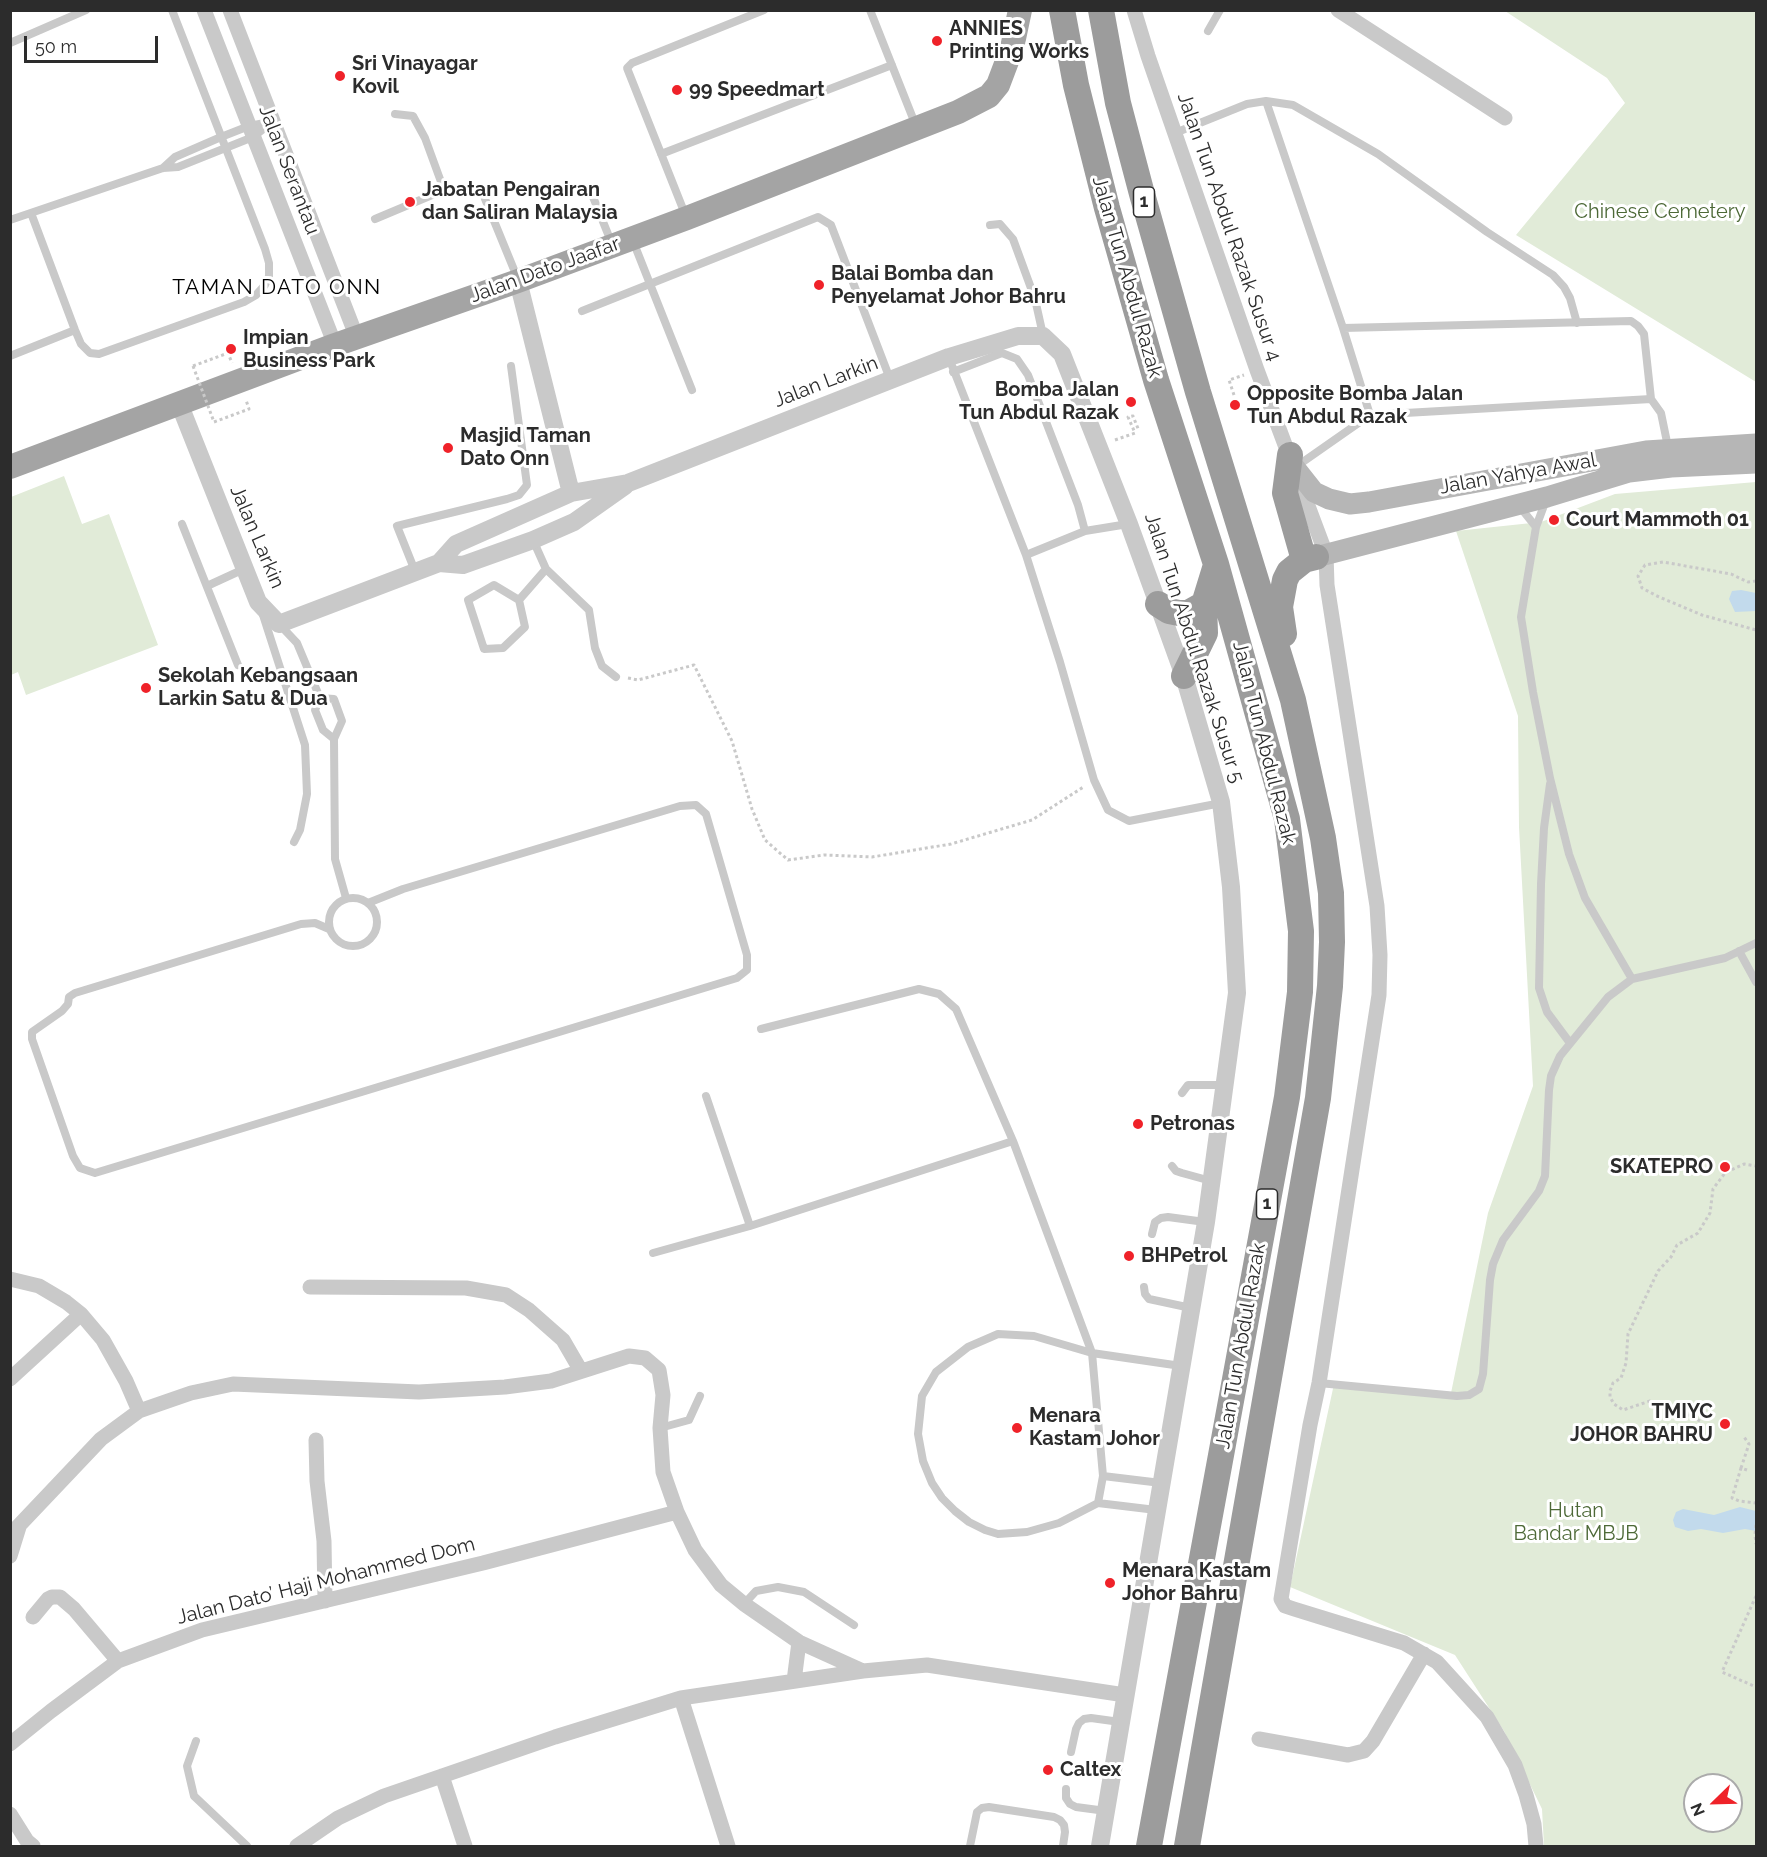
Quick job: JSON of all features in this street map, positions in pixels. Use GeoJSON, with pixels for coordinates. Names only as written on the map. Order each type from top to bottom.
{"type":"FeatureCollection","features":[{"type":"Feature","properties":{"kind":"highway","name":"Jalan Tun Abdul Razak"},"geometry":{"type":"LineString","coordinates":[[1062,10],[1076,85],[1107,208],[1156,380],[1216,564],[1287,819],[1301,931],[1300,993],[1287,1097],[1149,1846]]}},
{"type":"Feature","properties":{"kind":"highway","name":"Jalan Tun Abdul Razak"},"geometry":{"type":"LineString","coordinates":[[1101,10],[1110,69],[1130,151],[1198,392],[1293,699],[1328,862],[1331,893],[1330,986],[1318,1098],[1187,1846]]}},
{"type":"Feature","properties":{"kind":"highway"},"geometry":{"type":"LineString","coordinates":[[1292,462],[1285,493],[1315,557],[1289,572],[1285,580],[1280,607],[1293,699]]}},
{"type":"Feature","properties":{"kind":"highway"},"geometry":{"type":"LineString","coordinates":[[1184,676],[1205,633],[1204,604],[1216,564]]}},
{"type":"Feature","properties":{"kind":"highway"},"geometry":{"type":"LineString","coordinates":[[1158,604],[1169,611],[1188,613],[1204,604]]}},
{"type":"Feature","properties":{"kind":"main road","name":"Jalan Dato Jaafar"},"geometry":{"type":"LineString","coordinates":[[10,467],[346,341],[518,281],[687,218],[958,112],[989,96],[998,85],[1006,66],[1017,12]]}},
{"type":"Feature","properties":{"kind":"main road","name":"Jalan Yahya Awal"},"geometry":{"type":"LineString","coordinates":[[1292,462],[1314,492],[1329,499],[1350,504],[1646,451],[1756,444]]}},
{"type":"Feature","properties":{"kind":"main road","name":"Jalan Yahya Awal"},"geometry":{"type":"LineString","coordinates":[[1315,557],[1547,497],[1629,472],[1671,467],[1756,464]]}},
{"type":"Feature","properties":{"kind":"street","name":"Jalan Serantau"},"geometry":{"type":"LineString","coordinates":[[204,10],[251,132],[346,341]]}},
{"type":"Feature","properties":{"kind":"street","name":"Jalan Serantau"},"geometry":{"type":"LineString","coordinates":[[230,10],[272,122],[346,341]]}},
{"type":"Feature","properties":{"kind":"street","name":"Jalan Tun Abdul Razak Susur 4"},"geometry":{"type":"LineString","coordinates":[[1134,10],[1257,370],[1292,462]]}},
{"type":"Feature","properties":{"kind":"street"},"geometry":{"type":"LineString","coordinates":[[1338,10],[1504,118]]}},
{"type":"Feature","properties":{"kind":"street"},"geometry":{"type":"LineString","coordinates":[[518,281],[571,493],[528,542]]}},
{"type":"Feature","properties":{"kind":"street","name":"Jalan Larkin"},"geometry":{"type":"LineString","coordinates":[[439,563],[456,544],[571,493],[628,483],[890,381],[951,364],[1018,336],[1043,336]]}},
{"type":"Feature","properties":{"kind":"street","name":"Jalan Tun Abdul Razak Susur 5"},"geometry":{"type":"LineString","coordinates":[[1043,336],[1062,354],[1129,524],[1184,676],[1221,802],[1231,887],[1237,993],[1206,1222],[1100,1846]]}},
{"type":"Feature","properties":{"kind":"street","name":"Jalan Larkin"},"geometry":{"type":"LineString","coordinates":[[180,403],[258,602],[279,624],[439,563],[463,565],[528,542],[574,522],[628,483]]}},
{"type":"Feature","properties":{"kind":"street"},"geometry":{"type":"LineString","coordinates":[[1315,557],[1327,585],[1377,906],[1380,955],[1379,995],[1319,1383],[1280,1596],[1285,1606],[1404,1643],[1437,1662],[1487,1717],[1510,1755],[1526,1795],[1536,1846]]}},
{"type":"Feature","properties":{"kind":"street"},"geometry":{"type":"LineString","coordinates":[[10,1280],[39,1286],[81,1314],[103,1340],[126,1381],[139,1412]]}},
{"type":"Feature","properties":{"kind":"street"},"geometry":{"type":"LineString","coordinates":[[310,1287],[466,1288],[506,1295],[529,1310],[563,1340],[581,1371]]}},
{"type":"Feature","properties":{"kind":"street"},"geometry":{"type":"LineString","coordinates":[[10,1379],[81,1314]]}},
{"type":"Feature","properties":{"kind":"street"},"geometry":{"type":"LineString","coordinates":[[10,1556],[15,1530],[101,1439],[139,1412],[191,1393],[233,1384],[419,1392],[505,1387],[551,1381],[629,1356],[645,1358],[659,1370],[663,1395],[660,1428],[663,1472],[677,1512],[695,1550],[721,1585],[744,1604],[799,1642],[863,1671]]}},
{"type":"Feature","properties":{"kind":"street"},"geometry":{"type":"LineString","coordinates":[[316,1440],[317,1481],[324,1541],[325,1601]]}},
{"type":"Feature","properties":{"kind":"street","name":"Jalan Dato’ Haji Mohammed Dom"},"geometry":{"type":"LineString","coordinates":[[10,1744],[118,1661],[202,1630],[483,1563],[677,1512]]}},
{"type":"Feature","properties":{"kind":"street"},"geometry":{"type":"LineString","coordinates":[[33,1617],[48,1599],[60,1597],[74,1609],[118,1661]]}},
{"type":"Feature","properties":{"kind":"street"},"geometry":{"type":"LineString","coordinates":[[794,1681],[799,1642]]}},
{"type":"Feature","properties":{"kind":"street"},"geometry":{"type":"LineString","coordinates":[[1259,1738],[1348,1755],[1364,1750],[1373,1742],[1424,1654]]}},
{"type":"Feature","properties":{"kind":"street"},"geometry":{"type":"LineString","coordinates":[[297,1846],[338,1818],[384,1796],[555,1737],[681,1698],[863,1671],[927,1665],[1125,1695]]}},
{"type":"Feature","properties":{"kind":"street"},"geometry":{"type":"LineString","coordinates":[[681,1698],[728,1846]]}},
{"type":"Feature","properties":{"kind":"street"},"geometry":{"type":"LineString","coordinates":[[442,1776],[465,1846]]}},
{"type":"Feature","properties":{"kind":"street"},"geometry":{"type":"LineString","coordinates":[[10,1814],[27,1841],[33,1846]]}},
{"type":"Feature","properties":{"kind":"lane"},"geometry":{"type":"LineString","coordinates":[[10,43],[86,10]]}},
{"type":"Feature","properties":{"kind":"lane"},"geometry":{"type":"LineString","coordinates":[[31,213],[75,330],[81,344],[90,353],[99,354],[244,302],[256,296],[265,285],[269,276],[269,263],[265,249],[172,10]]}},
{"type":"Feature","properties":{"kind":"lane"},"geometry":{"type":"LineString","coordinates":[[687,218],[627,68],[632,63],[764,10]]}},
{"type":"Feature","properties":{"kind":"lane"},"geometry":{"type":"LineString","coordinates":[[870,10],[916,128]]}},
{"type":"Feature","properties":{"kind":"lane"},"geometry":{"type":"LineString","coordinates":[[1208,31],[1220,10]]}},
{"type":"Feature","properties":{"kind":"lane"},"geometry":{"type":"LineString","coordinates":[[661,154],[892,66]]}},
{"type":"Feature","properties":{"kind":"lane"},"geometry":{"type":"LineString","coordinates":[[1175,133],[1247,104],[1266,100],[1293,105],[1378,154],[1487,232],[1553,275],[1570,298],[1577,323]]}},
{"type":"Feature","properties":{"kind":"lane"},"geometry":{"type":"LineString","coordinates":[[1266,100],[1370,415]]}},
{"type":"Feature","properties":{"kind":"lane"},"geometry":{"type":"LineString","coordinates":[[395,114],[413,116],[425,138],[444,190]]}},
{"type":"Feature","properties":{"kind":"lane"},"geometry":{"type":"LineString","coordinates":[[10,220],[163,168],[178,167],[226,148],[272,122]]}},
{"type":"Feature","properties":{"kind":"lane"},"geometry":{"type":"LineString","coordinates":[[163,168],[175,157],[221,137],[251,132]]}},
{"type":"Feature","properties":{"kind":"lane"},"geometry":{"type":"LineString","coordinates":[[375,219],[444,190],[455,193],[471,188],[483,194],[518,281]]}},
{"type":"Feature","properties":{"kind":"lane"},"geometry":{"type":"LineString","coordinates":[[591,192],[650,284],[692,390]]}},
{"type":"Feature","properties":{"kind":"lane"},"geometry":{"type":"LineString","coordinates":[[582,311],[819,217],[831,225],[890,381]]}},
{"type":"Feature","properties":{"kind":"lane"},"geometry":{"type":"LineString","coordinates":[[990,225],[1000,224],[1013,239],[1035,298],[1043,336]]}},
{"type":"Feature","properties":{"kind":"lane"},"geometry":{"type":"LineString","coordinates":[[1343,328],[1631,321],[1644,334],[1651,399],[1661,413],[1669,449]]}},
{"type":"Feature","properties":{"kind":"lane"},"geometry":{"type":"LineString","coordinates":[[10,356],[75,330]]}},
{"type":"Feature","properties":{"kind":"lane"},"geometry":{"type":"LineString","coordinates":[[1085,531],[1078,505],[1028,375],[1017,359],[1002,353],[951,364],[1026,555],[1094,780],[1108,810],[1129,821],[1221,802]]}},
{"type":"Feature","properties":{"kind":"lane"},"geometry":{"type":"LineString","coordinates":[[415,572],[397,526],[507,499],[519,495],[526,485],[512,366]]}},
{"type":"Feature","properties":{"kind":"lane"},"geometry":{"type":"LineString","coordinates":[[1292,462],[1370,415],[1651,399]]}},
{"type":"Feature","properties":{"kind":"lane"},"geometry":{"type":"LineString","coordinates":[[1547,497],[1536,527],[1521,617],[1533,692],[1569,854],[1585,898],[1632,979]]}},
{"type":"Feature","properties":{"kind":"lane"},"geometry":{"type":"LineString","coordinates":[[1517,504],[1536,527]]}},
{"type":"Feature","properties":{"kind":"lane"},"geometry":{"type":"LineString","coordinates":[[182,524],[238,665]]}},
{"type":"Feature","properties":{"kind":"lane"},"geometry":{"type":"LineString","coordinates":[[1026,555],[1085,531],[1129,524]]}},
{"type":"Feature","properties":{"kind":"lane"},"geometry":{"type":"LineString","coordinates":[[528,542],[546,569],[589,610],[595,648],[602,666],[616,677]]}},
{"type":"Feature","properties":{"kind":"lane"},"geometry":{"type":"LineString","coordinates":[[207,586],[244,569]]}},
{"type":"Feature","properties":{"kind":"lane"},"geometry":{"type":"LineString","coordinates":[[519,600],[546,569]]}},
{"type":"Feature","properties":{"kind":"lane"},"geometry":{"type":"LineString","coordinates":[[494,585],[519,600],[525,627],[503,648],[484,649],[468,600],[494,585]]}},
{"type":"Feature","properties":{"kind":"lane"},"geometry":{"type":"LineString","coordinates":[[258,602],[305,745],[307,794],[300,830],[294,842]]}},
{"type":"Feature","properties":{"kind":"lane"},"geometry":{"type":"LineString","coordinates":[[279,624],[297,643],[320,698],[315,710],[323,730],[334,739]]}},
{"type":"Feature","properties":{"kind":"lane"},"geometry":{"type":"LineString","coordinates":[[320,698],[334,699],[342,721],[334,739],[335,859],[346,898]]}},
{"type":"Feature","properties":{"kind":"lane"},"geometry":{"type":"LineString","coordinates":[[1551,778],[1544,828],[1539,988],[1547,1012],[1570,1043]]}},
{"type":"Feature","properties":{"kind":"lane"},"geometry":{"type":"LineString","coordinates":[[329,929],[315,923],[301,924],[75,993],[69,997],[68,1004],[62,1011],[32,1032],[32,1040],[73,1156],[80,1168],[95,1173],[726,982],[737,978],[747,970],[747,956],[706,814],[696,805],[680,806],[403,889],[368,903]]}},
{"type":"Feature","properties":{"kind":"lane"},"geometry":{"type":"LineString","coordinates":[[354,897],[368,903],[376,916],[376,931],[367,942],[360,946],[345,945],[333,936],[329,929],[333,907],[346,898],[354,897]]}},
{"type":"Feature","properties":{"kind":"lane"},"geometry":{"type":"LineString","coordinates":[[1319,1383],[1457,1396],[1469,1395],[1479,1389],[1482,1380],[1493,1264],[1503,1240],[1539,1191],[1545,1176],[1549,1090],[1551,1076],[1560,1056],[1608,997],[1632,979],[1725,958],[1756,943]]}},
{"type":"Feature","properties":{"kind":"lane"},"geometry":{"type":"LineString","coordinates":[[1739,951],[1756,982]]}},
{"type":"Feature","properties":{"kind":"lane"},"geometry":{"type":"LineString","coordinates":[[761,1029],[919,989],[939,994],[956,1009],[1013,1141],[1092,1353],[1103,1476],[1098,1503]]}},
{"type":"Feature","properties":{"kind":"lane"},"geometry":{"type":"LineString","coordinates":[[1182,1093],[1188,1085],[1224,1085]]}},
{"type":"Feature","properties":{"kind":"lane"},"geometry":{"type":"LineString","coordinates":[[705,1096],[750,1226]]}},
{"type":"Feature","properties":{"kind":"lane"},"geometry":{"type":"LineString","coordinates":[[653,1253],[750,1226],[1013,1141]]}},
{"type":"Feature","properties":{"kind":"lane"},"geometry":{"type":"LineString","coordinates":[[1172,1167],[1176,1171],[1211,1181]]}},
{"type":"Feature","properties":{"kind":"lane"},"geometry":{"type":"LineString","coordinates":[[1152,1234],[1155,1222],[1161,1218],[1206,1222]]}},
{"type":"Feature","properties":{"kind":"lane"},"geometry":{"type":"LineString","coordinates":[[1144,1287],[1149,1299],[1191,1308]]}},
{"type":"Feature","properties":{"kind":"lane"},"geometry":{"type":"LineString","coordinates":[[1156,1510],[1098,1503],[1059,1523],[1034,1531],[998,1534],[985,1530],[969,1522],[942,1498],[932,1483],[923,1461],[918,1434],[922,1396],[936,1372],[968,1347],[998,1334],[1034,1336],[1092,1353],[1181,1366]]}},
{"type":"Feature","properties":{"kind":"lane"},"geometry":{"type":"LineString","coordinates":[[660,1428],[689,1420],[700,1396]]}},
{"type":"Feature","properties":{"kind":"lane"},"geometry":{"type":"LineString","coordinates":[[1103,1476],[1161,1483]]}},
{"type":"Feature","properties":{"kind":"lane"},"geometry":{"type":"LineString","coordinates":[[744,1604],[756,1591],[778,1587],[804,1592],[854,1625]]}},
{"type":"Feature","properties":{"kind":"lane"},"geometry":{"type":"LineString","coordinates":[[1071,1752],[1076,1729],[1084,1719],[1120,1722]]}},
{"type":"Feature","properties":{"kind":"lane"},"geometry":{"type":"LineString","coordinates":[[196,1741],[187,1766],[194,1796],[247,1846]]}},
{"type":"Feature","properties":{"kind":"lane"},"geometry":{"type":"LineString","coordinates":[[1066,1789],[1066,1798],[1070,1804],[1106,1811]]}},
{"type":"Feature","properties":{"kind":"lane"},"geometry":{"type":"LineString","coordinates":[[970,1846],[977,1812],[989,1807],[1054,1817],[1060,1820],[1064,1825],[1064,1846]]}},
{"type":"Feature","properties":{"kind":"path"},"geometry":{"type":"LineString","coordinates":[[228,353],[193,366],[214,422],[249,409]]}},
{"type":"Feature","properties":{"kind":"path"},"geometry":{"type":"LineString","coordinates":[[1229,380],[1234,395]]}},
{"type":"Feature","properties":{"kind":"path"},"geometry":{"type":"LineString","coordinates":[[1133,416],[1137,432],[1128,417],[1133,416]]}},
{"type":"Feature","properties":{"kind":"path"},"geometry":{"type":"LineString","coordinates":[[1756,581],[1748,582],[1731,574],[1662,562],[1645,565],[1638,576],[1642,588],[1657,596],[1702,615],[1756,630]]}},
{"type":"Feature","properties":{"kind":"path"},"geometry":{"type":"LineString","coordinates":[[616,677],[638,680],[694,665],[732,741],[752,809],[765,840],[788,860],[824,855],[872,857],[951,844],[1032,820],[1094,780]]}},
{"type":"Feature","properties":{"kind":"path"},"geometry":{"type":"LineString","coordinates":[[1700,1421],[1665,1404],[1650,1401],[1623,1410],[1614,1404],[1610,1391],[1613,1383],[1621,1378],[1626,1363],[1629,1334],[1658,1271],[1671,1257],[1677,1245],[1698,1233],[1710,1213],[1713,1189],[1725,1173],[1744,1164],[1756,1166]]}},
{"type":"Feature","properties":{"kind":"path"},"geometry":{"type":"LineString","coordinates":[[1744,1437],[1749,1444],[1732,1498],[1756,1503]]}},
{"type":"Feature","properties":{"kind":"path"},"geometry":{"type":"LineString","coordinates":[[1742,1468],[1747,1470]]}},
{"type":"Feature","properties":{"kind":"path"},"geometry":{"type":"LineString","coordinates":[[1756,1525],[1756,1544]]}},
{"type":"Feature","properties":{"kind":"path"},"geometry":{"type":"LineString","coordinates":[[1756,1596],[1722,1672],[1756,1687]]}},
{"type":"Feature","properties":{"kind":"green space","name":"Chinese Cemetery"},"geometry":{"type":"Polygon","coordinates":[[[1505,11],[1756,11],[1756,382],[1516,235],[1625,103],[1607,78],[1505,11]]]}},
{"type":"Feature","properties":{"kind":"green space"},"geometry":{"type":"Polygon","coordinates":[[[64,476],[82,524],[109,514],[158,645],[26,695],[18,672],[11,675],[11,497],[64,476]]]}},
{"type":"Feature","properties":{"kind":"green space","name":"Hutan Bandar MBJB"},"geometry":{"type":"Polygon","coordinates":[[[1756,482],[1756,1846],[1544,1846],[1542,1809],[1504,1731],[1455,1655],[1290,1587],[1334,1384],[1451,1393],[1488,1213],[1533,1086],[1519,827],[1518,716],[1456,531],[1541,522],[1615,494],[1756,482]]]}},
{"type":"Feature","properties":{"kind":"water"},"geometry":{"type":"Polygon","coordinates":[[[1732,591],[1756,593],[1756,611],[1735,612],[1729,599],[1732,591]]]}},
{"type":"Feature","properties":{"kind":"water"},"geometry":{"type":"Polygon","coordinates":[[[1740,1507],[1756,1511],[1756,1531],[1745,1529],[1723,1533],[1701,1529],[1688,1531],[1675,1527],[1673,1520],[1676,1512],[1683,1509],[1714,1515],[1740,1507]]]}},
{"type":"Feature","properties":{"kind":"place","name":"ANNIES Printing Works"},"geometry":{"type":"Point","coordinates":[937,41]}},
{"type":"Feature","properties":{"kind":"place","name":"Sri Vinayagar Kovil"},"geometry":{"type":"Point","coordinates":[340,76]}},
{"type":"Feature","properties":{"kind":"place","name":"99 Speedmart"},"geometry":{"type":"Point","coordinates":[677,90]}},
{"type":"Feature","properties":{"kind":"place","name":"Jabatan Pengairan dan Saliran Malaysia"},"geometry":{"type":"Point","coordinates":[410,202]}},
{"type":"Feature","properties":{"kind":"place","name":"Balai Bomba dan Penyelamat Johor Bahru"},"geometry":{"type":"Point","coordinates":[819,285]}},
{"type":"Feature","properties":{"kind":"place","name":"Impian Business Park"},"geometry":{"type":"Point","coordinates":[231,349]}},
{"type":"Feature","properties":{"kind":"place","name":"Bomba Jalan Tun Abdul Razak"},"geometry":{"type":"Point","coordinates":[1131,402]}},
{"type":"Feature","properties":{"kind":"place","name":"Opposite Bomba Jalan Tun Abdul Razak"},"geometry":{"type":"Point","coordinates":[1235,405]}},
{"type":"Feature","properties":{"kind":"place","name":"Masjid Taman Dato Onn"},"geometry":{"type":"Point","coordinates":[448,448]}},
{"type":"Feature","properties":{"kind":"place","name":"Court Mammoth 01"},"geometry":{"type":"Point","coordinates":[1554,520]}},
{"type":"Feature","properties":{"kind":"place","name":"Sekolah Kebangsaan Larkin Satu & Dua"},"geometry":{"type":"Point","coordinates":[146,688]}},
{"type":"Feature","properties":{"kind":"place","name":"Petronas"},"geometry":{"type":"Point","coordinates":[1138,1124]}},
{"type":"Feature","properties":{"kind":"place","name":"SKATEPRO"},"geometry":{"type":"Point","coordinates":[1725,1167]}},
{"type":"Feature","properties":{"kind":"place","name":"BHPetrol"},"geometry":{"type":"Point","coordinates":[1129,1256]}},
{"type":"Feature","properties":{"kind":"place","name":"TMIYC JOHOR BAHRU"},"geometry":{"type":"Point","coordinates":[1725,1424]}},
{"type":"Feature","properties":{"kind":"place","name":"Menara Kastam Johor"},"geometry":{"type":"Point","coordinates":[1017,1428]}},
{"type":"Feature","properties":{"kind":"place","name":"Menara Kastam Johor Bahru"},"geometry":{"type":"Point","coordinates":[1110,1583]}},
{"type":"Feature","properties":{"kind":"place","name":"Caltex"},"geometry":{"type":"Point","coordinates":[1048,1770]}},
{"type":"Feature","properties":{"kind":"district","name":"TAMAN DATO ONN"},"geometry":{"type":"Point","coordinates":[277,288]}}]}
